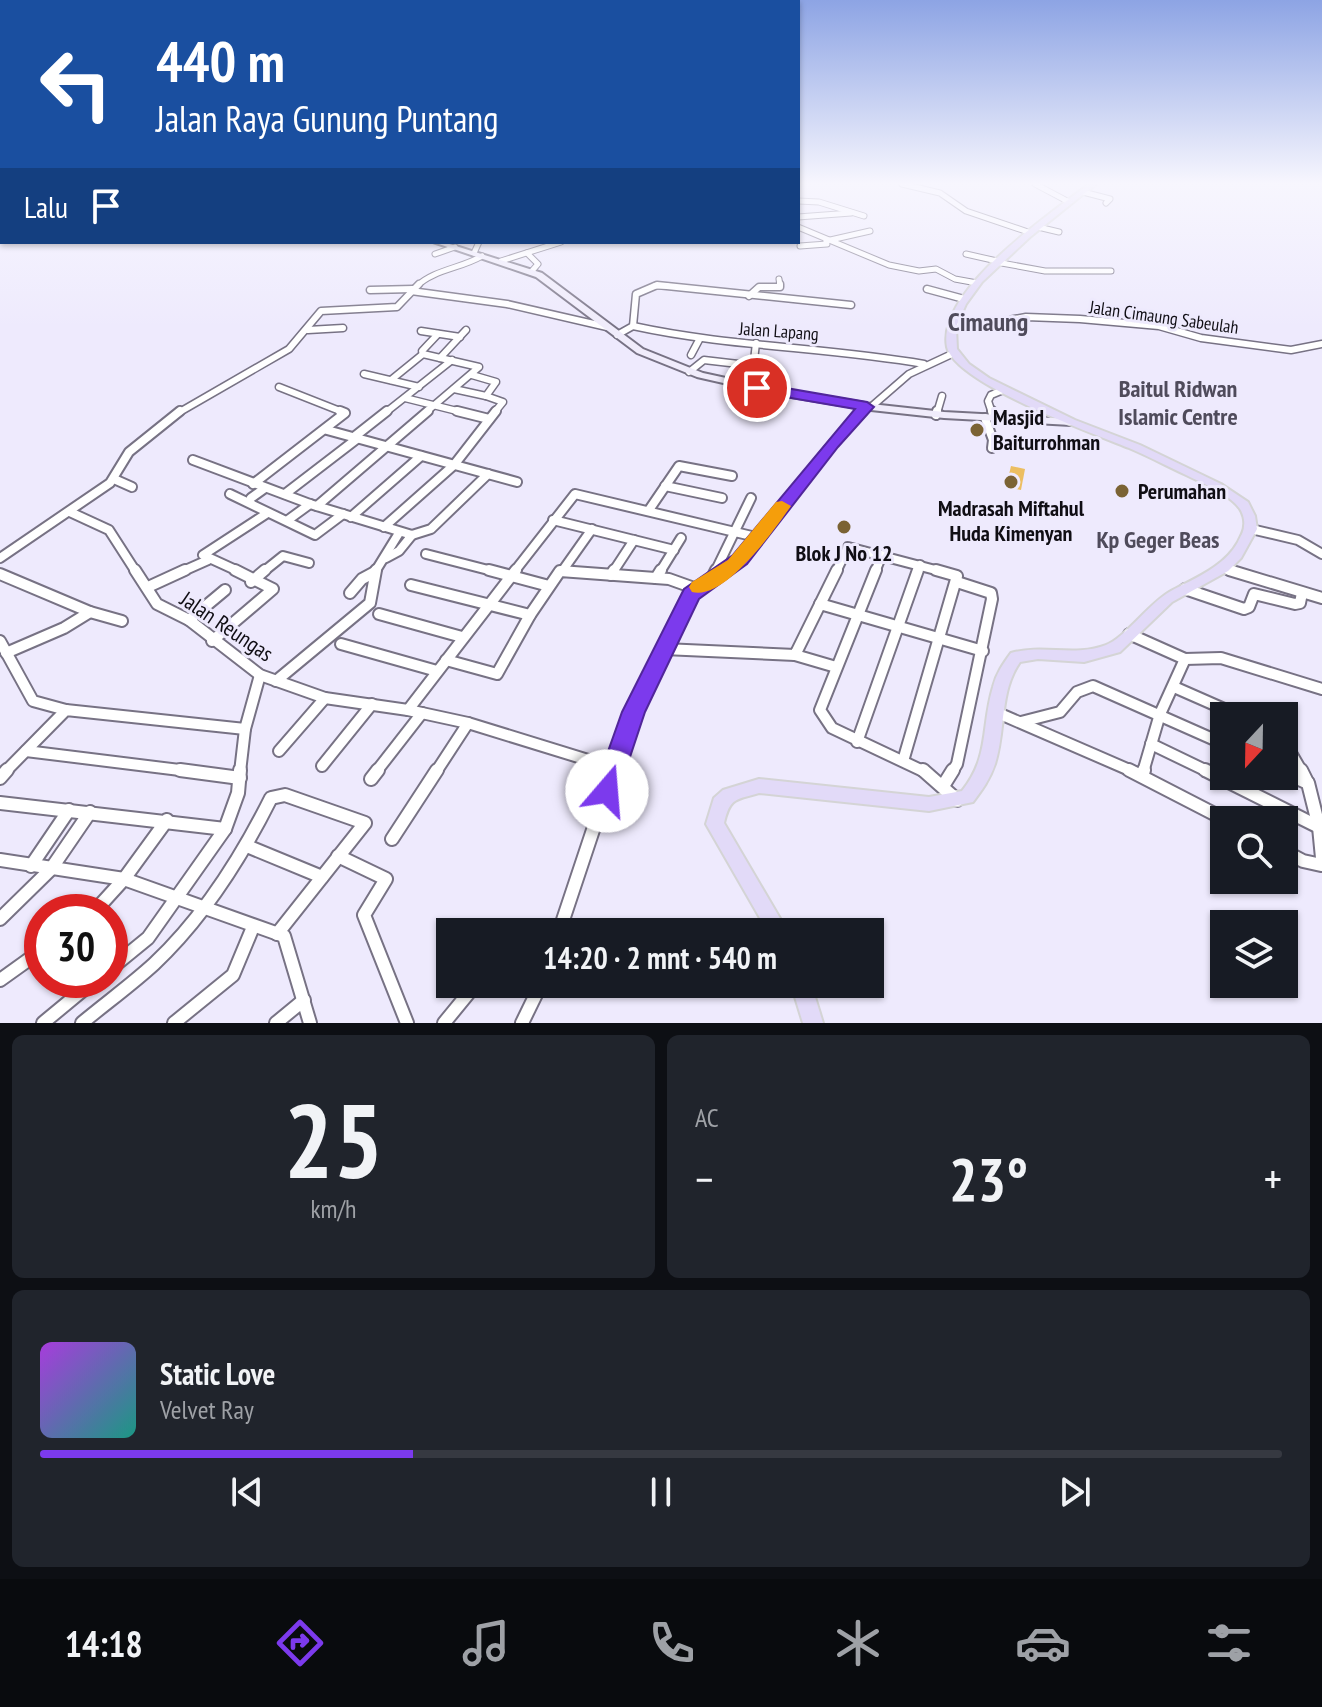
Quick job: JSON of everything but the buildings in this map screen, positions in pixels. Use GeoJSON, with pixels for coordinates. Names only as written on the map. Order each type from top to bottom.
{"type":"FeatureCollection","features":[{"type":"Feature","properties":{"kind":"main road"},"geometry":{"type":"LineString","coordinates":[[770,918],[733,860],[715,824],[720,803],[729,795],[750,788],[775,787],[929,804],[967,797],[985,775],[1001,684],[1007,668],[1016,657],[1102,654],[1115,648],[1151,611],[1223,568],[1244,546],[1251,529],[1247,510],[1228,492],[1136,447],[1071,422],[1003,390],[976,374],[954,353],[950,340],[963,302],[997,262],[1032,232]]}},
{"type":"Feature","properties":{"kind":"main road"},"geometry":{"type":"LineString","coordinates":[[805,998],[813,1023]]}},
{"type":"Feature","properties":{"kind":"street"},"geometry":{"type":"LineString","coordinates":[[808,232],[889,265],[919,271],[936,269],[955,279],[977,283]]}},
{"type":"Feature","properties":{"kind":"street"},"geometry":{"type":"LineString","coordinates":[[800,246],[867,232]]}},
{"type":"Feature","properties":{"kind":"street"},"geometry":{"type":"LineString","coordinates":[[444,244],[531,272],[552,283],[617,335],[661,362],[689,372],[751,387],[869,407],[936,415],[1071,422]]}},
{"type":"Feature","properties":{"kind":"street"},"geometry":{"type":"LineString","coordinates":[[0,558],[114,479],[119,463],[129,452],[189,404],[289,349],[321,311],[397,307],[425,278],[464,266],[478,254],[479,244]]}},
{"type":"Feature","properties":{"kind":"street"},"geometry":{"type":"LineString","coordinates":[[501,261],[555,244]]}},
{"type":"Feature","properties":{"kind":"street"},"geometry":{"type":"LineString","coordinates":[[435,254],[455,247]]}},
{"type":"Feature","properties":{"kind":"street"},"geometry":{"type":"LineString","coordinates":[[527,253],[538,264],[531,272]]}},
{"type":"Feature","properties":{"kind":"street"},"geometry":{"type":"LineString","coordinates":[[966,254],[972,253],[1035,271],[1111,271]]}},
{"type":"Feature","properties":{"kind":"street"},"geometry":{"type":"LineString","coordinates":[[749,296],[759,287],[780,287],[779,279]]}},
{"type":"Feature","properties":{"kind":"street"},"geometry":{"type":"LineString","coordinates":[[617,335],[633,326],[635,297],[651,286],[851,305]]}},
{"type":"Feature","properties":{"kind":"street"},"geometry":{"type":"LineString","coordinates":[[927,289],[963,302]]}},
{"type":"Feature","properties":{"kind":"street"},"geometry":{"type":"LineString","coordinates":[[370,290],[412,290],[507,304],[607,327]]}},
{"type":"Feature","properties":{"kind":"street","name":"Jalan Cimaung Sabeulah"},"geometry":{"type":"LineString","coordinates":[[955,322],[979,325],[1026,317],[1080,319],[1159,326],[1195,337],[1291,350],[1322,344]]}},
{"type":"Feature","properties":{"kind":"street","name":"Jalan Lapang"},"geometry":{"type":"LineString","coordinates":[[633,326],[699,340],[849,351],[924,364]]}},
{"type":"Feature","properties":{"kind":"street"},"geometry":{"type":"LineString","coordinates":[[308,330],[343,328]]}},
{"type":"Feature","properties":{"kind":"street"},"geometry":{"type":"LineString","coordinates":[[440,358],[466,330]]}},
{"type":"Feature","properties":{"kind":"street"},"geometry":{"type":"LineString","coordinates":[[421,331],[460,337]]}},
{"type":"Feature","properties":{"kind":"street"},"geometry":{"type":"LineString","coordinates":[[391,380],[423,354],[422,351],[438,334]]}},
{"type":"Feature","properties":{"kind":"street"},"geometry":{"type":"LineString","coordinates":[[691,355],[699,340]]}},
{"type":"Feature","properties":{"kind":"street"},"geometry":{"type":"LineString","coordinates":[[751,387],[756,343]]}},
{"type":"Feature","properties":{"kind":"street"},"geometry":{"type":"LineString","coordinates":[[564,918],[633,712],[678,616],[697,589],[735,565],[869,407],[893,384],[924,364],[954,353]]}},
{"type":"Feature","properties":{"kind":"street"},"geometry":{"type":"LineString","coordinates":[[288,520],[313,505],[388,447],[479,369],[478,366],[423,354]]}},
{"type":"Feature","properties":{"kind":"street"},"geometry":{"type":"LineString","coordinates":[[285,494],[452,360]]}},
{"type":"Feature","properties":{"kind":"street"},"geometry":{"type":"LineString","coordinates":[[689,372],[704,360],[747,365]]}},
{"type":"Feature","properties":{"kind":"street"},"geometry":{"type":"LineString","coordinates":[[364,374],[419,387]]}},
{"type":"Feature","properties":{"kind":"street"},"geometry":{"type":"LineString","coordinates":[[472,375],[496,383],[486,396]]}},
{"type":"Feature","properties":{"kind":"street"},"geometry":{"type":"LineString","coordinates":[[253,484],[327,430],[327,426],[344,410],[279,387]]}},
{"type":"Feature","properties":{"kind":"street"},"geometry":{"type":"LineString","coordinates":[[384,527],[454,465],[503,401],[454,389]]}},
{"type":"Feature","properties":{"kind":"street"},"geometry":{"type":"LineString","coordinates":[[992,448],[988,401],[991,395],[1003,390]]}},
{"type":"Feature","properties":{"kind":"street"},"geometry":{"type":"LineString","coordinates":[[936,415],[942,396]]}},
{"type":"Feature","properties":{"kind":"street"},"geometry":{"type":"LineString","coordinates":[[405,398],[489,419]]}},
{"type":"Feature","properties":{"kind":"street"},"geometry":{"type":"LineString","coordinates":[[327,430],[517,482]]}},
{"type":"Feature","properties":{"kind":"street"},"geometry":{"type":"LineString","coordinates":[[212,641],[273,589],[251,582],[232,569],[208,560],[203,556],[205,553],[271,512],[317,535],[347,516],[421,456]]}},
{"type":"Feature","properties":{"kind":"street"},"geometry":{"type":"LineString","coordinates":[[193,460],[313,505],[412,535],[431,529],[488,474]]}},
{"type":"Feature","properties":{"kind":"street"},"geometry":{"type":"LineString","coordinates":[[649,510],[682,466],[732,476]]}},
{"type":"Feature","properties":{"kind":"street"},"geometry":{"type":"LineString","coordinates":[[114,479],[132,487]]}},
{"type":"Feature","properties":{"kind":"street"},"geometry":{"type":"LineString","coordinates":[[665,486],[722,498]]}},
{"type":"Feature","properties":{"kind":"street"},"geometry":{"type":"LineString","coordinates":[[251,498],[265,488]]}},
{"type":"Feature","properties":{"kind":"street"},"geometry":{"type":"LineString","coordinates":[[408,710],[572,496],[579,493],[756,537]]}},
{"type":"Feature","properties":{"kind":"street"},"geometry":{"type":"LineString","coordinates":[[230,494],[266,514]]}},
{"type":"Feature","properties":{"kind":"street"},"geometry":{"type":"LineString","coordinates":[[711,579],[751,498]]}},
{"type":"Feature","properties":{"kind":"street","name":"Jalan Reungas"},"geometry":{"type":"LineString","coordinates":[[70,512],[109,530],[157,604],[189,620],[212,641],[260,675],[325,698],[408,710],[468,723],[614,768]]}},
{"type":"Feature","properties":{"kind":"street"},"geometry":{"type":"LineString","coordinates":[[553,520],[674,550]]}},
{"type":"Feature","properties":{"kind":"street"},"geometry":{"type":"LineString","coordinates":[[446,660],[497,674],[558,572],[563,570],[592,529]]}},
{"type":"Feature","properties":{"kind":"street"},"geometry":{"type":"LineString","coordinates":[[1251,529],[1298,540],[1322,554]]}},
{"type":"Feature","properties":{"kind":"street"},"geometry":{"type":"LineString","coordinates":[[386,558],[387,550],[399,533]]}},
{"type":"Feature","properties":{"kind":"street"},"geometry":{"type":"LineString","coordinates":[[350,593],[386,558],[399,551],[412,535]]}},
{"type":"Feature","properties":{"kind":"street"},"geometry":{"type":"LineString","coordinates":[[656,578],[681,538]]}},
{"type":"Feature","properties":{"kind":"street"},"geometry":{"type":"LineString","coordinates":[[611,575],[634,540]]}},
{"type":"Feature","properties":{"kind":"street"},"geometry":{"type":"LineString","coordinates":[[795,655],[846,548],[850,546],[957,576],[903,761]]}},
{"type":"Feature","properties":{"kind":"street"},"geometry":{"type":"LineString","coordinates":[[426,554],[549,586]]}},
{"type":"Feature","properties":{"kind":"street"},"geometry":{"type":"LineString","coordinates":[[882,555],[820,710],[832,728],[903,761],[943,786],[957,801]]}},
{"type":"Feature","properties":{"kind":"street"},"geometry":{"type":"LineString","coordinates":[[251,582],[285,556],[309,563]]}},
{"type":"Feature","properties":{"kind":"street"},"geometry":{"type":"LineString","coordinates":[[148,587],[208,560]]}},
{"type":"Feature","properties":{"kind":"street"},"geometry":{"type":"LineString","coordinates":[[857,742],[920,565]]}},
{"type":"Feature","properties":{"kind":"street"},"geometry":{"type":"LineString","coordinates":[[1223,568],[1322,598]]}},
{"type":"Feature","properties":{"kind":"street"},"geometry":{"type":"LineString","coordinates":[[563,570],[656,578],[697,589]]}},
{"type":"Feature","properties":{"kind":"street"},"geometry":{"type":"LineString","coordinates":[[276,681],[364,609],[372,597],[375,572]]}},
{"type":"Feature","properties":{"kind":"street"},"geometry":{"type":"LineString","coordinates":[[0,574],[90,612],[122,621]]}},
{"type":"Feature","properties":{"kind":"street"},"geometry":{"type":"LineString","coordinates":[[943,786],[957,764],[983,651],[991,593],[957,582]]}},
{"type":"Feature","properties":{"kind":"street"},"geometry":{"type":"LineString","coordinates":[[411,585],[530,615]]}},
{"type":"Feature","properties":{"kind":"street"},"geometry":{"type":"LineString","coordinates":[[1185,589],[1244,609],[1249,607],[1254,594],[1295,604],[1300,603],[1302,593]]}},
{"type":"Feature","properties":{"kind":"street"},"geometry":{"type":"LineString","coordinates":[[189,620],[225,590]]}},
{"type":"Feature","properties":{"kind":"street"},"geometry":{"type":"LineString","coordinates":[[820,604],[983,651]]}},
{"type":"Feature","properties":{"kind":"street"},"geometry":{"type":"LineString","coordinates":[[6,653],[64,628],[90,612]]}},
{"type":"Feature","properties":{"kind":"street"},"geometry":{"type":"LineString","coordinates":[[379,614],[462,637]]}},
{"type":"Feature","properties":{"kind":"street"},"geometry":{"type":"LineString","coordinates":[[1129,634],[1185,659],[1221,658],[1322,689]]}},
{"type":"Feature","properties":{"kind":"street"},"geometry":{"type":"LineString","coordinates":[[0,641],[33,701],[66,710],[245,729]]}},
{"type":"Feature","properties":{"kind":"street"},"geometry":{"type":"LineString","coordinates":[[341,644],[437,671]]}},
{"type":"Feature","properties":{"kind":"street"},"geometry":{"type":"LineString","coordinates":[[664,649],[795,655],[836,667]]}},
{"type":"Feature","properties":{"kind":"street"},"geometry":{"type":"LineString","coordinates":[[1142,776],[1160,714],[1185,659]]}},
{"type":"Feature","properties":{"kind":"street"},"geometry":{"type":"LineString","coordinates":[[128,955],[143,943],[179,898],[225,829],[234,809],[245,729],[260,675]]}},
{"type":"Feature","properties":{"kind":"street"},"geometry":{"type":"LineString","coordinates":[[1020,723],[1060,712],[1073,692],[1081,686],[1093,686],[1210,737]]}},
{"type":"Feature","properties":{"kind":"street"},"geometry":{"type":"LineString","coordinates":[[1174,687],[1210,703]]}},
{"type":"Feature","properties":{"kind":"street"},"geometry":{"type":"LineString","coordinates":[[279,751],[325,698]]}},
{"type":"Feature","properties":{"kind":"street"},"geometry":{"type":"LineString","coordinates":[[322,766],[372,704]]}},
{"type":"Feature","properties":{"kind":"street"},"geometry":{"type":"LineString","coordinates":[[0,778],[66,710]]}},
{"type":"Feature","properties":{"kind":"street"},"geometry":{"type":"LineString","coordinates":[[371,779],[422,713]]}},
{"type":"Feature","properties":{"kind":"street"},"geometry":{"type":"LineString","coordinates":[[998,713],[1142,776],[1210,812]]}},
{"type":"Feature","properties":{"kind":"street"},"geometry":{"type":"LineString","coordinates":[[392,839],[468,723]]}},
{"type":"Feature","properties":{"kind":"street"},"geometry":{"type":"LineString","coordinates":[[1151,744],[1319,827]]}},
{"type":"Feature","properties":{"kind":"street"},"geometry":{"type":"LineString","coordinates":[[26,751],[240,778]]}},
{"type":"Feature","properties":{"kind":"street"},"geometry":{"type":"LineString","coordinates":[[1298,766],[1308,783],[1319,827],[1322,863],[1298,858]]}},
{"type":"Feature","properties":{"kind":"street"},"geometry":{"type":"LineString","coordinates":[[1298,778],[1308,783]]}},
{"type":"Feature","properties":{"kind":"street"},"geometry":{"type":"LineString","coordinates":[[82,1023],[155,963],[247,846],[267,802],[283,795],[365,823],[277,934]]}},
{"type":"Feature","properties":{"kind":"street"},"geometry":{"type":"LineString","coordinates":[[0,803],[225,829]]}},
{"type":"Feature","properties":{"kind":"street"},"geometry":{"type":"LineString","coordinates":[[31,866],[69,810]]}},
{"type":"Feature","properties":{"kind":"street"},"geometry":{"type":"LineString","coordinates":[[0,919],[51,869],[90,812]]}},
{"type":"Feature","properties":{"kind":"street"},"geometry":{"type":"LineString","coordinates":[[110,894],[167,820]]}},
{"type":"Feature","properties":{"kind":"street"},"geometry":{"type":"LineString","coordinates":[[247,846],[322,877]]}},
{"type":"Feature","properties":{"kind":"street"},"geometry":{"type":"LineString","coordinates":[[338,856],[387,881],[364,915],[407,1023]]}},
{"type":"Feature","properties":{"kind":"street"},"geometry":{"type":"LineString","coordinates":[[0,860],[124,879],[277,934],[288,942],[310,1023]]}},
{"type":"Feature","properties":{"kind":"street"},"geometry":{"type":"LineString","coordinates":[[174,1023],[233,975],[253,927]]}},
{"type":"Feature","properties":{"kind":"street"},"geometry":{"type":"LineString","coordinates":[[0,980],[24,963]]}},
{"type":"Feature","properties":{"kind":"street"},"geometry":{"type":"LineString","coordinates":[[43,1023],[73,998]]}},
{"type":"Feature","properties":{"kind":"street"},"geometry":{"type":"LineString","coordinates":[[444,1023],[465,998]]}},
{"type":"Feature","properties":{"kind":"street"},"geometry":{"type":"LineString","coordinates":[[522,1023],[534,998]]}},
{"type":"Feature","properties":{"kind":"street"},"geometry":{"type":"LineString","coordinates":[[276,1023],[304,1000]]}},
{"type":"Feature","properties":{"kind":"slow traffic"},"geometry":{"type":"LineString","coordinates":[[699,587],[735,565],[782,506]]}},
{"type":"Feature","properties":{"kind":"place","name":"Masjid Baiturrohman"},"geometry":{"type":"Point","coordinates":[977,430]}},
{"type":"Feature","properties":{"kind":"place","name":"Madrasah Miftahul Huda Kimenyan"},"geometry":{"type":"Point","coordinates":[1011,482]}},
{"type":"Feature","properties":{"kind":"place","name":"Perumahan"},"geometry":{"type":"Point","coordinates":[1122,491]}},
{"type":"Feature","properties":{"kind":"place","name":"Blok J No 12"},"geometry":{"type":"Point","coordinates":[844,527]}},
{"type":"Feature","properties":{"kind":"district","name":"Cimaung"},"geometry":{"type":"Point","coordinates":[988,321]}},
{"type":"Feature","properties":{"kind":"district","name":"Baitul Ridwan Islamic Centre"},"geometry":{"type":"Point","coordinates":[1178,402]}},
{"type":"Feature","properties":{"kind":"district","name":"Kp Geger Beas"},"geometry":{"type":"Point","coordinates":[1158,539]}},
{"type":"Feature","properties":{"kind":"route"},"geometry":{"type":"LineString","coordinates":[[607,791],[633,712],[691,594],[735,565],[832,444],[867,407],[757,388]]}}]}
